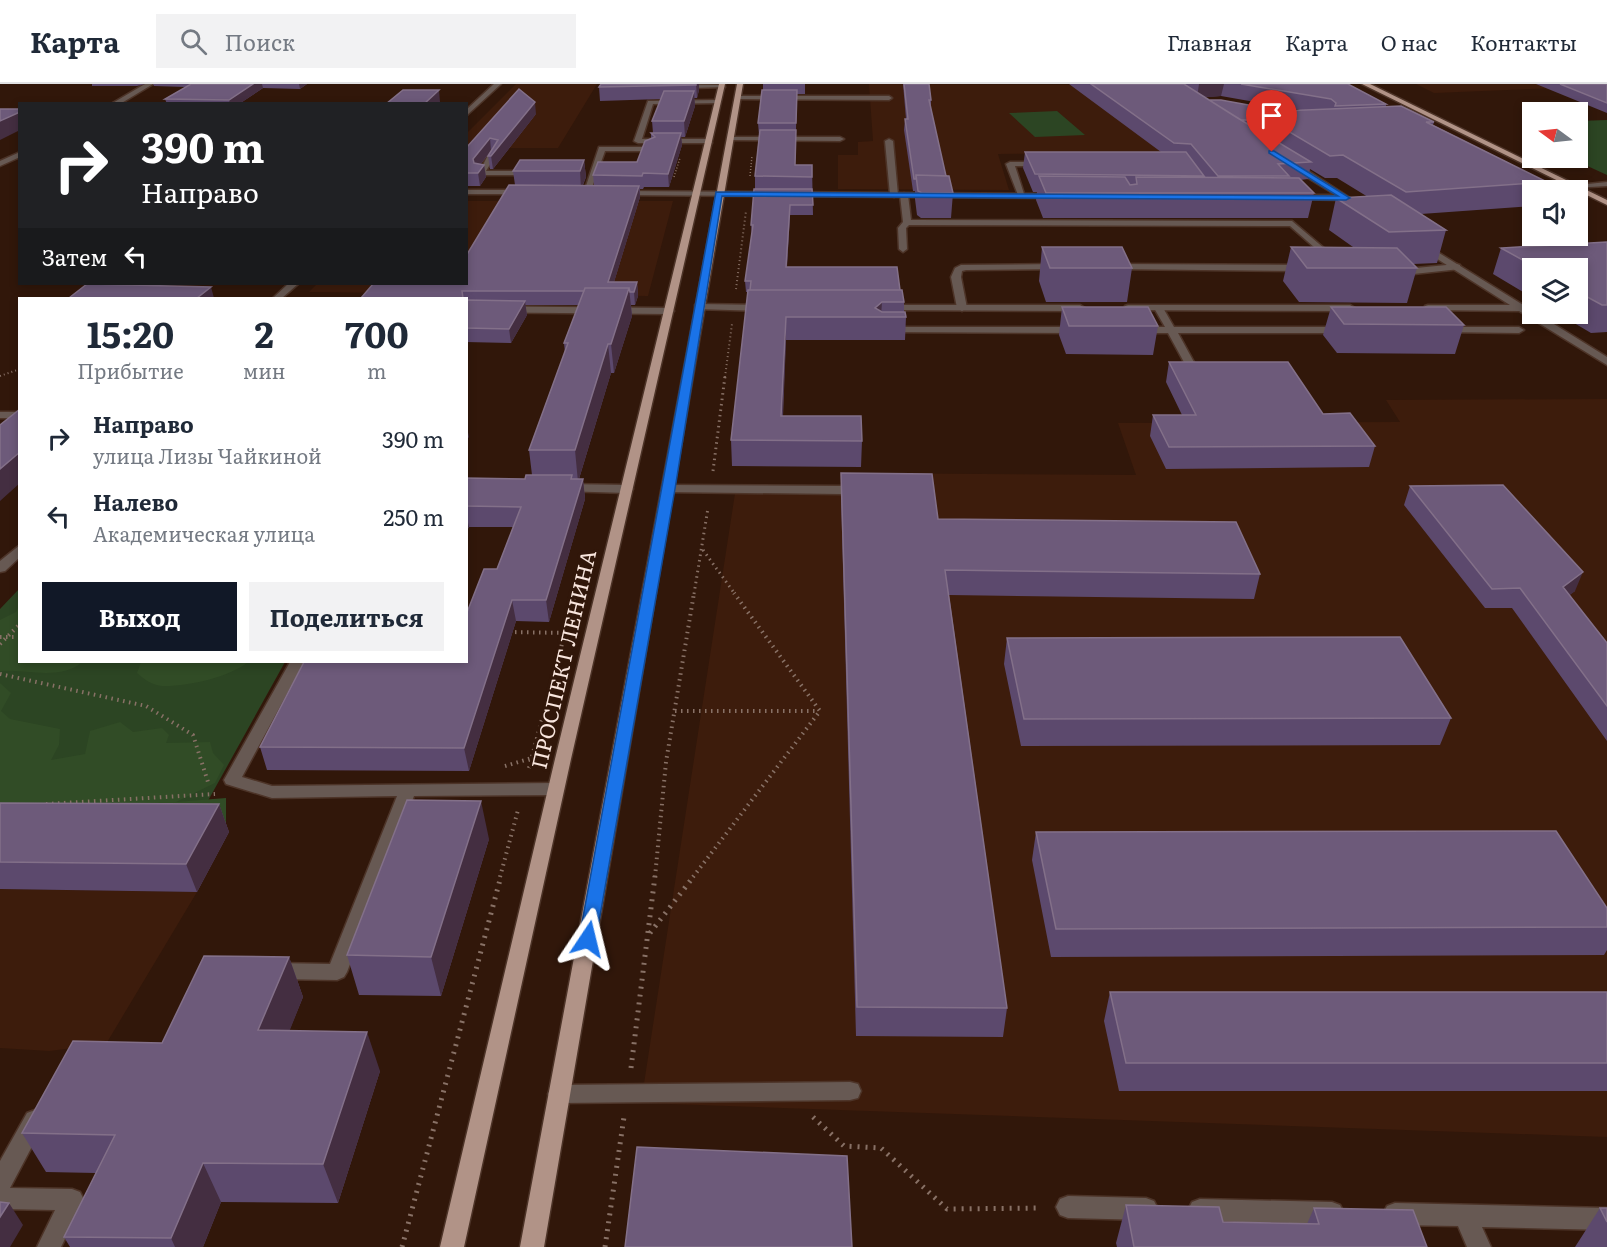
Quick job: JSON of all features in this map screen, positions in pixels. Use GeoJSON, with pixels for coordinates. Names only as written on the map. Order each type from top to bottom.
{"type":"FeatureCollection","features":[{"type":"Feature","properties":{"kind":"main road","name":"ПРОСПЕКТ ЛЕНИНА"},"geometry":{"type":"LineString","coordinates":[[452,1247],[555,789],[627,489],[718,193],[740,84]]}},
{"type":"Feature","properties":{"kind":"main road"},"geometry":{"type":"LineString","coordinates":[[1365,84],[1561,180]]}},
{"type":"Feature","properties":{"kind":"main road","name":"ПРОСПЕКТ ЛЕНИНА"},"geometry":{"type":"LineString","coordinates":[[532,1247],[669,489],[682,307],[697,193],[722,85]]}},
{"type":"Feature","properties":{"kind":"main road"},"geometry":{"type":"LineString","coordinates":[[1588,194],[1607,203]]}},
{"type":"Feature","properties":{"kind":"street"},"geometry":{"type":"LineString","coordinates":[[118,102],[150,84]]}},
{"type":"Feature","properties":{"kind":"street"},"geometry":{"type":"LineString","coordinates":[[468,112],[498,84]]}},
{"type":"Feature","properties":{"kind":"street"},"geometry":{"type":"LineString","coordinates":[[659,84],[658,87],[722,85]]}},
{"type":"Feature","properties":{"kind":"street"},"geometry":{"type":"LineString","coordinates":[[737,98],[889,99]]}},
{"type":"Feature","properties":{"kind":"street"},"geometry":{"type":"LineString","coordinates":[[708,145],[638,141],[650,102],[718,102]]}},
{"type":"Feature","properties":{"kind":"street"},"geometry":{"type":"LineString","coordinates":[[1417,121],[1438,120]]}},
{"type":"Feature","properties":{"kind":"street"},"geometry":{"type":"LineString","coordinates":[[730,139],[840,139]]}},
{"type":"Feature","properties":{"kind":"street"},"geometry":{"type":"LineString","coordinates":[[889,141],[894,195]]}},
{"type":"Feature","properties":{"kind":"street"},"geometry":{"type":"LineString","coordinates":[[586,193],[602,149],[708,145]]}},
{"type":"Feature","properties":{"kind":"street"},"geometry":{"type":"LineString","coordinates":[[493,153],[481,173],[548,173]]}},
{"type":"Feature","properties":{"kind":"street"},"geometry":{"type":"LineString","coordinates":[[0,165],[18,155]]}},
{"type":"Feature","properties":{"kind":"street"},"geometry":{"type":"LineString","coordinates":[[1285,160],[1356,204]]}},
{"type":"Feature","properties":{"kind":"street"},"geometry":{"type":"LineString","coordinates":[[1022,195],[1010,164],[1057,164]]}},
{"type":"Feature","properties":{"kind":"street"},"geometry":{"type":"LineString","coordinates":[[582,173],[593,173]]}},
{"type":"Feature","properties":{"kind":"street"},"geometry":{"type":"LineString","coordinates":[[1588,185],[1607,184]]}},
{"type":"Feature","properties":{"kind":"street"},"geometry":{"type":"LineString","coordinates":[[468,192],[538,192]]}},
{"type":"Feature","properties":{"kind":"street"},"geometry":{"type":"LineString","coordinates":[[574,192],[597,193]]}},
{"type":"Feature","properties":{"kind":"street"},"geometry":{"type":"LineString","coordinates":[[608,193],[1068,196]]}},
{"type":"Feature","properties":{"kind":"street"},"geometry":{"type":"LineString","coordinates":[[903,249],[902,228],[907,222],[904,195]]}},
{"type":"Feature","properties":{"kind":"street"},"geometry":{"type":"LineString","coordinates":[[1288,197],[1346,198]]}},
{"type":"Feature","properties":{"kind":"street"},"geometry":{"type":"LineString","coordinates":[[907,222],[1135,220],[1292,224],[1343,268],[1331,268]]}},
{"type":"Feature","properties":{"kind":"street"},"geometry":{"type":"LineString","coordinates":[[1416,242],[1607,362]]}},
{"type":"Feature","properties":{"kind":"street"},"geometry":{"type":"LineString","coordinates":[[962,308],[956,277],[958,270],[964,267],[1070,267]]}},
{"type":"Feature","properties":{"kind":"street"},"geometry":{"type":"LineString","coordinates":[[1106,267],[1319,268]]}},
{"type":"Feature","properties":{"kind":"street"},"geometry":{"type":"LineString","coordinates":[[1388,273],[1456,267]]}},
{"type":"Feature","properties":{"kind":"street"},"geometry":{"type":"LineString","coordinates":[[278,297],[292,285]]}},
{"type":"Feature","properties":{"kind":"street"},"geometry":{"type":"LineString","coordinates":[[468,309],[779,308]]}},
{"type":"Feature","properties":{"kind":"street"},"geometry":{"type":"LineString","coordinates":[[870,308],[1089,308]]}},
{"type":"Feature","properties":{"kind":"street"},"geometry":{"type":"LineString","coordinates":[[1113,308],[1358,308]]}},
{"type":"Feature","properties":{"kind":"street"},"geometry":{"type":"LineString","coordinates":[[1159,308],[1190,364]]}},
{"type":"Feature","properties":{"kind":"street"},"geometry":{"type":"LineString","coordinates":[[1416,308],[1521,308]]}},
{"type":"Feature","properties":{"kind":"street"},"geometry":{"type":"LineString","coordinates":[[881,330],[1090,330]]}},
{"type":"Feature","properties":{"kind":"street"},"geometry":{"type":"LineString","coordinates":[[1125,330],[1351,330]]}},
{"type":"Feature","properties":{"kind":"street"},"geometry":{"type":"LineString","coordinates":[[1435,330],[1519,330]]}},
{"type":"Feature","properties":{"kind":"street"},"geometry":{"type":"LineString","coordinates":[[1591,352],[1607,351]]}},
{"type":"Feature","properties":{"kind":"street"},"geometry":{"type":"LineString","coordinates":[[0,415],[18,415]]}},
{"type":"Feature","properties":{"kind":"street"},"geometry":{"type":"LineString","coordinates":[[547,488],[627,489]]}},
{"type":"Feature","properties":{"kind":"street"},"geometry":{"type":"LineString","coordinates":[[669,489],[841,490]]}},
{"type":"Feature","properties":{"kind":"street"},"geometry":{"type":"LineString","coordinates":[[0,568],[18,551]]}},
{"type":"Feature","properties":{"kind":"street"},"geometry":{"type":"LineString","coordinates":[[296,663],[232,780],[272,792],[555,789]]}},
{"type":"Feature","properties":{"kind":"street"},"geometry":{"type":"LineString","coordinates":[[254,971],[337,972],[408,791]]}},
{"type":"Feature","properties":{"kind":"street"},"geometry":{"type":"LineString","coordinates":[[560,1094],[850,1091]]}},
{"type":"Feature","properties":{"kind":"street"},"geometry":{"type":"LineString","coordinates":[[0,1183],[45,1103]]}},
{"type":"Feature","properties":{"kind":"street"},"geometry":{"type":"LineString","coordinates":[[0,1198],[72,1200],[49,1247]]}},
{"type":"Feature","properties":{"kind":"street"},"geometry":{"type":"LineString","coordinates":[[1068,1207],[1607,1218]]}},
{"type":"Feature","properties":{"kind":"street"},"geometry":{"type":"LineString","coordinates":[[1465,1216],[1479,1247]]}},
{"type":"Feature","properties":{"kind":"path"},"geometry":{"type":"LineString","coordinates":[[605,1247],[650,933],[666,762],[711,489],[747,201]]}},
{"type":"Feature","properties":{"kind":"path"},"geometry":{"type":"LineString","coordinates":[[0,376],[18,370]]}},
{"type":"Feature","properties":{"kind":"path"},"geometry":{"type":"LineString","coordinates":[[702,549],[820,711]]}},
{"type":"Feature","properties":{"kind":"path"},"geometry":{"type":"LineString","coordinates":[[402,1247],[577,588]]}},
{"type":"Feature","properties":{"kind":"path"},"geometry":{"type":"LineString","coordinates":[[0,644],[18,626]]}},
{"type":"Feature","properties":{"kind":"path"},"geometry":{"type":"LineString","coordinates":[[500,632],[592,633]]}},
{"type":"Feature","properties":{"kind":"path"},"geometry":{"type":"LineString","coordinates":[[0,637],[18,637]]}},
{"type":"Feature","properties":{"kind":"path"},"geometry":{"type":"LineString","coordinates":[[0,674],[146,706],[193,735],[212,794]]}},
{"type":"Feature","properties":{"kind":"path"},"geometry":{"type":"LineString","coordinates":[[675,711],[820,711]]}},
{"type":"Feature","properties":{"kind":"path"},"geometry":{"type":"LineString","coordinates":[[650,933],[820,711]]}},
{"type":"Feature","properties":{"kind":"path"},"geometry":{"type":"LineString","coordinates":[[510,765],[532,758]]}},
{"type":"Feature","properties":{"kind":"path"},"geometry":{"type":"LineString","coordinates":[[786,1093],[844,1146],[881,1148],[947,1209],[1068,1207]]}},
{"type":"Feature","properties":{"kind":"shaded area"},"geometry":{"type":"Polygon","coordinates":[[[516,84],[597,84],[558,148],[468,148],[468,132],[516,84]]]}},
{"type":"Feature","properties":{"kind":"shaded area"},"geometry":{"type":"Polygon","coordinates":[[[869,84],[1154,85],[1251,152],[998,154],[1009,190],[838,189],[838,155],[858,155],[858,142],[873,141],[869,84]]]}},
{"type":"Feature","properties":{"kind":"shaded area"},"geometry":{"type":"Polygon","coordinates":[[[1416,84],[1607,84],[1607,86],[1434,93],[1416,84]]]}},
{"type":"Feature","properties":{"kind":"shaded area"},"geometry":{"type":"Polygon","coordinates":[[[468,201],[673,201],[648,296],[309,292],[316,285],[468,285],[468,201]]]}},
{"type":"Feature","properties":{"kind":"shaded area"},"geometry":{"type":"Polygon","coordinates":[[[1607,399],[1607,1137],[641,1103],[736,487],[841,489],[840,473],[1136,475],[1118,423],[1400,422],[1386,400],[1607,399]]]}},
{"type":"Feature","properties":{"kind":"shaded area"},"geometry":{"type":"Polygon","coordinates":[[[0,889],[197,892],[106,1044],[49,1051],[0,1048],[0,889]]]}},
{"type":"Feature","properties":{"kind":"green space"},"geometry":{"type":"Polygon","coordinates":[[[1057,111],[1085,135],[1035,137],[1009,113],[1057,111]]]}},
{"type":"Feature","properties":{"kind":"green space"},"geometry":{"type":"Polygon","coordinates":[[[1607,120],[1607,175],[1588,166],[1588,121],[1607,120]]]}},
{"type":"Feature","properties":{"kind":"green space"},"geometry":{"type":"Polygon","coordinates":[[[18,590],[18,663],[284,663],[194,826],[0,824],[0,609],[18,590]]]}},
{"type":"Feature","properties":{"kind":"green space"},"geometry":{"type":"Polygon","coordinates":[[[18,608],[18,663],[80,663],[73,668],[53,673],[0,671],[0,620],[16,612],[18,608]]]}},
{"type":"Feature","properties":{"kind":"green space"},"geometry":{"type":"Polygon","coordinates":[[[141,663],[246,663],[219,676],[183,685],[155,685],[137,673],[141,663]]]}},
{"type":"Feature","properties":{"kind":"green space"},"geometry":{"type":"Polygon","coordinates":[[[0,683],[11,693],[1,711],[10,719],[60,729],[59,745],[51,760],[85,754],[90,731],[120,722],[133,732],[162,728],[169,735],[166,743],[210,742],[213,753],[224,765],[215,783],[176,802],[226,798],[226,823],[0,817],[0,683]]]}},
{"type":"Feature","properties":{"kind":"building"},"geometry":{"type":"Polygon","coordinates":[[[191,84],[253,84],[229,100],[165,99],[191,84]]]}},
{"type":"Feature","properties":{"kind":"building"},"geometry":{"type":"Polygon","coordinates":[[[601,84],[696,84],[696,85],[599,87],[601,84]]]}},
{"type":"Feature","properties":{"kind":"building"},"geometry":{"type":"Polygon","coordinates":[[[904,84],[929,84],[931,100],[929,100],[946,176],[916,175],[914,179],[905,119],[908,119],[904,84]]]}},
{"type":"Feature","properties":{"kind":"building"},"geometry":{"type":"Polygon","coordinates":[[[1091,84],[1184,84],[1311,162],[1278,164],[1289,176],[1218,176],[1191,144],[1174,143],[1091,84]]]}},
{"type":"Feature","properties":{"kind":"building"},"geometry":{"type":"Polygon","coordinates":[[[1241,84],[1348,84],[1386,104],[1335,106],[1336,103],[1331,99],[1241,84]]]}},
{"type":"Feature","properties":{"kind":"building"},"geometry":{"type":"Polygon","coordinates":[[[1560,84],[1607,84],[1607,103],[1560,84]]]}},
{"type":"Feature","properties":{"kind":"building"},"geometry":{"type":"Polygon","coordinates":[[[519,89],[535,102],[491,156],[488,156],[498,140],[490,138],[473,159],[474,163],[484,165],[478,173],[468,173],[468,146],[519,89]]]}},
{"type":"Feature","properties":{"kind":"building"},"geometry":{"type":"Polygon","coordinates":[[[403,90],[439,90],[426,102],[388,102],[403,90]]]}},
{"type":"Feature","properties":{"kind":"building"},"geometry":{"type":"Polygon","coordinates":[[[762,90],[797,90],[796,123],[758,123],[762,90]]]}},
{"type":"Feature","properties":{"kind":"building"},"geometry":{"type":"Polygon","coordinates":[[[664,91],[694,91],[684,121],[652,121],[664,91]]]}},
{"type":"Feature","properties":{"kind":"building"},"geometry":{"type":"Polygon","coordinates":[[[1209,100],[1221,100],[1281,111],[1256,112],[1254,120],[1241,120],[1209,100]]]}},
{"type":"Feature","properties":{"kind":"building"},"geometry":{"type":"Polygon","coordinates":[[[1401,106],[1434,122],[1426,122],[1543,180],[1522,180],[1522,184],[1406,192],[1343,155],[1330,156],[1256,112],[1401,106]]]}},
{"type":"Feature","properties":{"kind":"building"},"geometry":{"type":"Polygon","coordinates":[[[0,109],[18,109],[18,113],[0,121],[0,109]]]}},
{"type":"Feature","properties":{"kind":"building"},"geometry":{"type":"Polygon","coordinates":[[[760,130],[796,130],[795,165],[812,165],[812,177],[755,176],[760,130]]]}},
{"type":"Feature","properties":{"kind":"building"},"geometry":{"type":"Polygon","coordinates":[[[651,133],[681,133],[668,174],[593,175],[598,162],[637,162],[645,141],[655,137],[651,133]]]}},
{"type":"Feature","properties":{"kind":"building"},"geometry":{"type":"Polygon","coordinates":[[[1025,152],[1186,152],[1204,176],[1035,174],[1025,152]]]}},
{"type":"Feature","properties":{"kind":"building"},"geometry":{"type":"Polygon","coordinates":[[[520,160],[584,160],[580,171],[513,171],[520,160]]]}},
{"type":"Feature","properties":{"kind":"building"},"geometry":{"type":"Polygon","coordinates":[[[916,175],[949,176],[953,193],[922,193],[918,191],[916,175]]]}},
{"type":"Feature","properties":{"kind":"building"},"geometry":{"type":"Polygon","coordinates":[[[1039,176],[1125,177],[1130,185],[1137,184],[1136,177],[1299,178],[1314,193],[1046,193],[1039,176]]]}},
{"type":"Feature","properties":{"kind":"building"},"geometry":{"type":"Polygon","coordinates":[[[509,185],[639,186],[608,282],[637,282],[634,292],[630,292],[629,288],[585,288],[584,291],[462,291],[463,297],[362,297],[372,285],[468,285],[468,253],[509,185]]]}},
{"type":"Feature","properties":{"kind":"building"},"geometry":{"type":"Polygon","coordinates":[[[754,189],[812,189],[813,205],[790,205],[786,267],[897,267],[900,290],[750,290],[751,281],[745,281],[753,225],[751,225],[754,189]]]}},
{"type":"Feature","properties":{"kind":"building"},"geometry":{"type":"Polygon","coordinates":[[[1391,195],[1446,230],[1389,232],[1336,198],[1391,195]]]}},
{"type":"Feature","properties":{"kind":"building"},"geometry":{"type":"Polygon","coordinates":[[[1607,242],[1607,305],[1602,305],[1588,297],[1588,258],[1522,260],[1501,248],[1588,246],[1588,243],[1607,242]]]}},
{"type":"Feature","properties":{"kind":"building"},"geometry":{"type":"Polygon","coordinates":[[[1042,247],[1122,247],[1132,268],[1050,268],[1042,247]]]}},
{"type":"Feature","properties":{"kind":"building"},"geometry":{"type":"Polygon","coordinates":[[[1291,247],[1397,248],[1417,268],[1307,268],[1291,247]]]}},
{"type":"Feature","properties":{"kind":"building"},"geometry":{"type":"Polygon","coordinates":[[[86,285],[211,287],[198,297],[70,297],[86,285]]]}},
{"type":"Feature","properties":{"kind":"building"},"geometry":{"type":"Polygon","coordinates":[[[585,288],[629,288],[611,344],[608,344],[575,450],[529,450],[568,343],[564,343],[585,288]]]}},
{"type":"Feature","properties":{"kind":"building"},"geometry":{"type":"Polygon","coordinates":[[[748,290],[902,290],[904,302],[882,302],[875,308],[882,312],[905,312],[906,317],[786,317],[781,416],[861,416],[862,441],[731,440],[748,290]]]}},
{"type":"Feature","properties":{"kind":"building"},"geometry":{"type":"Polygon","coordinates":[[[468,300],[525,301],[509,329],[468,328],[468,300]]]}},
{"type":"Feature","properties":{"kind":"building"},"geometry":{"type":"Polygon","coordinates":[[[1062,307],[1148,307],[1158,326],[1069,326],[1062,307]]]}},
{"type":"Feature","properties":{"kind":"building"},"geometry":{"type":"Polygon","coordinates":[[[1331,307],[1446,307],[1464,325],[1344,324],[1331,307]]]}},
{"type":"Feature","properties":{"kind":"building"},"geometry":{"type":"Polygon","coordinates":[[[1169,362],[1288,362],[1323,414],[1350,413],[1375,446],[1169,447],[1153,415],[1196,415],[1169,362]]]}},
{"type":"Feature","properties":{"kind":"building"},"geometry":{"type":"Polygon","coordinates":[[[18,411],[18,454],[0,469],[0,425],[18,411]]]}},
{"type":"Feature","properties":{"kind":"building"},"geometry":{"type":"Polygon","coordinates":[[[841,473],[932,474],[938,519],[1236,522],[1260,574],[945,570],[1007,1008],[857,1007],[841,473]]]}},
{"type":"Feature","properties":{"kind":"building"},"geometry":{"type":"Polygon","coordinates":[[[526,475],[572,475],[571,479],[583,479],[546,600],[512,600],[464,748],[260,747],[303,663],[468,663],[468,610],[484,569],[497,569],[521,507],[468,506],[468,478],[525,479],[526,475]]]}},
{"type":"Feature","properties":{"kind":"building"},"geometry":{"type":"Polygon","coordinates":[[[1503,485],[1583,572],[1563,587],[1607,643],[1607,706],[1520,588],[1492,589],[1410,486],[1503,485]]]}},
{"type":"Feature","properties":{"kind":"building"},"geometry":{"type":"Polygon","coordinates":[[[1400,637],[1451,718],[1024,719],[1007,638],[1400,637]]]}},
{"type":"Feature","properties":{"kind":"building"},"geometry":{"type":"Polygon","coordinates":[[[407,800],[481,801],[431,957],[347,955],[407,800]]]}},
{"type":"Feature","properties":{"kind":"building"},"geometry":{"type":"Polygon","coordinates":[[[0,803],[219,804],[186,864],[0,862],[0,803]]]}},
{"type":"Feature","properties":{"kind":"building"},"geometry":{"type":"Polygon","coordinates":[[[1556,831],[1607,908],[1607,927],[1056,929],[1036,832],[1556,831]]]}},
{"type":"Feature","properties":{"kind":"building"},"geometry":{"type":"Polygon","coordinates":[[[204,956],[289,957],[258,1030],[367,1032],[323,1164],[203,1163],[171,1238],[64,1237],[115,1135],[22,1133],[73,1041],[162,1043],[204,956]]]}},
{"type":"Feature","properties":{"kind":"building"},"geometry":{"type":"Polygon","coordinates":[[[1110,992],[1607,992],[1607,1063],[1126,1063],[1110,992]]]}},
{"type":"Feature","properties":{"kind":"building"},"geometry":{"type":"Polygon","coordinates":[[[637,1147],[847,1156],[852,1247],[625,1247],[637,1147]]]}},
{"type":"Feature","properties":{"kind":"building"},"geometry":{"type":"Polygon","coordinates":[[[0,1202],[9,1203],[0,1217],[0,1202]]]}},
{"type":"Feature","properties":{"kind":"building"},"geometry":{"type":"Polygon","coordinates":[[[1126,1205],[1219,1207],[1223,1222],[1319,1224],[1314,1208],[1413,1210],[1427,1247],[1134,1247],[1126,1205]]]}},
{"type":"Feature","properties":{"kind":"building"},"geometry":{"type":"Polygon","coordinates":[[[1600,1208],[1607,1208],[1607,1222],[1600,1208]]]}},
{"type":"Feature","properties":{"kind":"route"},"geometry":{"type":"LineString","coordinates":[[588,939],[669,489],[718,193],[1346,198],[1272,152]]}}]}
